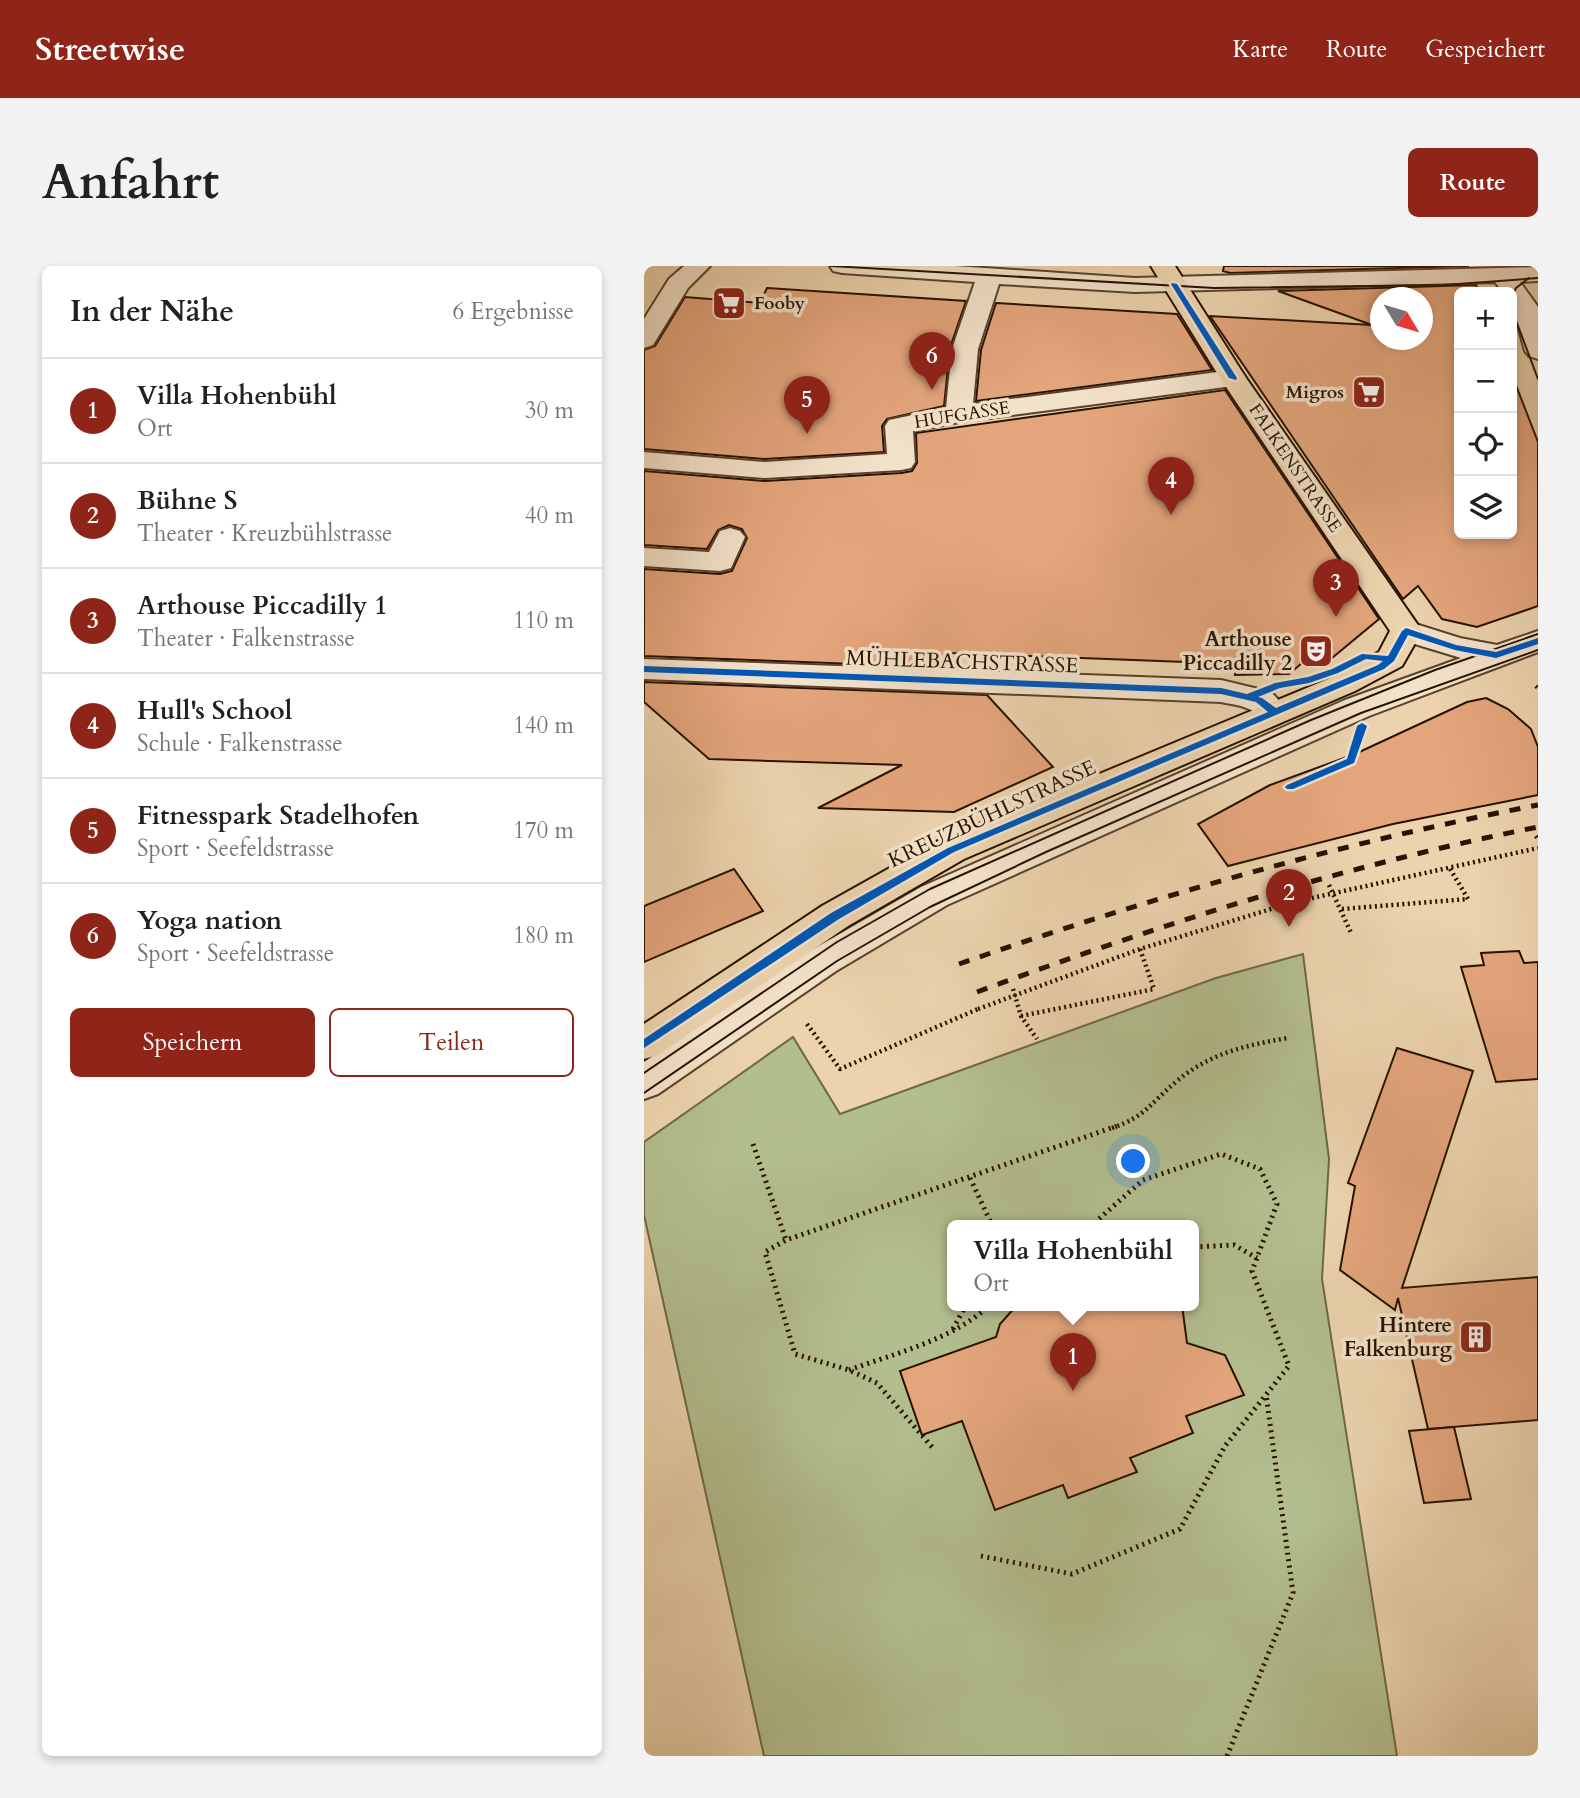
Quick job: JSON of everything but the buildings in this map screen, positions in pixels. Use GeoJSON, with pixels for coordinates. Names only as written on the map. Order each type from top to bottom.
{"type":"FeatureCollection","features":[{"type":"Feature","properties":{"kind":"main road","name":"FALKENSTRASSE"},"geometry":{"type":"LineString","coordinates":[[1169,275],[1233,378],[1406,631]]}},
{"type":"Feature","properties":{"kind":"main road","name":"KREUZBÜHLSTRASSE"},"geometry":{"type":"LineString","coordinates":[[644,1044],[835,916],[915,868],[1018,819],[1381,667],[1391,659],[1406,631]]}},
{"type":"Feature","properties":{"kind":"street"},"geometry":{"type":"LineString","coordinates":[[644,340],[678,284],[698,266]]}},
{"type":"Feature","properties":{"kind":"street"},"geometry":{"type":"LineString","coordinates":[[842,266],[1117,284],[1169,275],[1538,274]]}},
{"type":"Feature","properties":{"kind":"street"},"geometry":{"type":"LineString","coordinates":[[959,414],[965,349],[989,276]]}},
{"type":"Feature","properties":{"kind":"street"},"geometry":{"type":"LineString","coordinates":[[1503,276],[1525,304],[1538,351]]}},
{"type":"Feature","properties":{"kind":"street","name":"HUFGASSE"},"geometry":{"type":"LineString","coordinates":[[644,460],[788,470],[901,462],[899,426],[959,414],[1233,378]]}},
{"type":"Feature","properties":{"kind":"street"},"geometry":{"type":"LineString","coordinates":[[644,558],[720,562],[730,537]]}},
{"type":"Feature","properties":{"kind":"street"},"geometry":{"type":"LineString","coordinates":[[1406,631],[1455,647],[1496,655]]}},
{"type":"Feature","properties":{"kind":"street"},"geometry":{"type":"LineString","coordinates":[[644,1083],[823,961],[934,896],[1316,725],[1496,655],[1537,642]]}},
{"type":"Feature","properties":{"kind":"street","name":"MÜHLEBACHSTRASSE"},"geometry":{"type":"LineString","coordinates":[[644,669],[1222,691],[1259,700],[1273,711]]}},
{"type":"Feature","properties":{"kind":"path"},"geometry":{"type":"LineString","coordinates":[[803,1018],[841,1069],[978,1009],[1140,949],[1294,902],[1538,848]]}},
{"type":"Feature","properties":{"kind":"path"},"geometry":{"type":"LineString","coordinates":[[1342,909],[1468,899],[1449,867]]}},
{"type":"Feature","properties":{"kind":"path"},"geometry":{"type":"LineString","coordinates":[[1329,885],[1352,935]]}},
{"type":"Feature","properties":{"kind":"path"},"geometry":{"type":"LineString","coordinates":[[1021,1016],[1154,989],[1140,949]]}},
{"type":"Feature","properties":{"kind":"path"},"geometry":{"type":"LineString","coordinates":[[1013,989],[1021,1016],[1037,1039]]}},
{"type":"Feature","properties":{"kind":"path"},"geometry":{"type":"LineString","coordinates":[[932,1447],[877,1383],[849,1370],[795,1354],[765,1252],[786,1240],[1137,1119],[1179,1079],[1235,1047],[1288,1038]]}},
{"type":"Feature","properties":{"kind":"path"},"geometry":{"type":"LineString","coordinates":[[753,1144],[786,1240]]}},
{"type":"Feature","properties":{"kind":"path"},"geometry":{"type":"LineString","coordinates":[[981,1556],[1072,1574],[1180,1529],[1225,1446],[1289,1366],[1252,1271],[1277,1204],[1260,1169],[1221,1154],[1143,1180],[1098,1220]]}},
{"type":"Feature","properties":{"kind":"path"},"geometry":{"type":"LineString","coordinates":[[970,1178],[990,1220]]}},
{"type":"Feature","properties":{"kind":"path"},"geometry":{"type":"LineString","coordinates":[[1199,1247],[1234,1245],[1257,1258]]}},
{"type":"Feature","properties":{"kind":"path"},"geometry":{"type":"LineString","coordinates":[[952,1331],[963,1311]]}},
{"type":"Feature","properties":{"kind":"path"},"geometry":{"type":"LineString","coordinates":[[849,1370],[952,1331],[981,1317],[986,1311]]}},
{"type":"Feature","properties":{"kind":"path"},"geometry":{"type":"LineString","coordinates":[[1227,1756],[1293,1593],[1266,1394]]}},
{"type":"Feature","properties":{"kind":"green space"},"geometry":{"type":"Polygon","coordinates":[[[1303,954],[1329,1159],[1322,1279],[1397,1756],[764,1756],[644,1215],[644,1142],[793,1037],[840,1114],[1216,978],[1303,954]]]}},
{"type":"Feature","properties":{"kind":"tram line"},"geometry":{"type":"LineString","coordinates":[[831,266],[1214,288],[1445,285],[1528,279]]}},
{"type":"Feature","properties":{"kind":"tram line"},"geometry":{"type":"LineString","coordinates":[[1528,279],[1538,278]]}},
{"type":"Feature","properties":{"kind":"tram line"},"geometry":{"type":"LineString","coordinates":[[1517,287],[1528,279]]}},
{"type":"Feature","properties":{"kind":"tram line"},"geometry":{"type":"LineString","coordinates":[[1517,323],[1538,379]]}},
{"type":"Feature","properties":{"kind":"tram line"},"geometry":{"type":"LineString","coordinates":[[644,1073],[837,942],[930,889],[1311,720],[1435,670],[1538,634]]}},
{"type":"Feature","properties":{"kind":"tram line"},"geometry":{"type":"LineString","coordinates":[[644,1093],[837,961],[930,907],[1046,852],[1361,713],[1538,650]]}},
{"type":"Feature","properties":{"kind":"railway"},"geometry":{"type":"LineString","coordinates":[[959,964],[1246,874],[1391,837],[1538,805]]}},
{"type":"Feature","properties":{"kind":"railway"},"geometry":{"type":"LineString","coordinates":[[977,992],[1254,898],[1395,859],[1538,827]]}},
{"type":"Feature","properties":{"kind":"cycle path"},"geometry":{"type":"LineString","coordinates":[[1174,284],[1233,378]]}},
{"type":"Feature","properties":{"kind":"cycle path"},"geometry":{"type":"LineString","coordinates":[[644,1044],[835,916],[951,850],[1381,667],[1391,659],[1406,631],[1455,647],[1496,655],[1538,641]]}},
{"type":"Feature","properties":{"kind":"cycle path"},"geometry":{"type":"LineString","coordinates":[[1249,697],[1278,685],[1309,680],[1335,671],[1365,656],[1391,659]]}},
{"type":"Feature","properties":{"kind":"cycle path"},"geometry":{"type":"LineString","coordinates":[[644,669],[1221,691],[1259,700],[1273,711]]}},
{"type":"Feature","properties":{"kind":"cycle path"},"geometry":{"type":"LineString","coordinates":[[1290,787],[1351,761],[1362,726]]}},
{"type":"Feature","properties":{"kind":"place","name":"Fooby"},"geometry":{"type":"Point","coordinates":[729,303]}},
{"type":"Feature","properties":{"kind":"place","name":"Yoga nation"},"geometry":{"type":"Point","coordinates":[932,390]}},
{"type":"Feature","properties":{"kind":"place","name":"Migros"},"geometry":{"type":"Point","coordinates":[1369,392]}},
{"type":"Feature","properties":{"kind":"place","name":"Fitnesspark Stadelhofen"},"geometry":{"type":"Point","coordinates":[807,434]}},
{"type":"Feature","properties":{"kind":"place","name":"Hull's School"},"geometry":{"type":"Point","coordinates":[1171,515]}},
{"type":"Feature","properties":{"kind":"place","name":"Arthouse Piccadilly 1"},"geometry":{"type":"Point","coordinates":[1336,617]}},
{"type":"Feature","properties":{"kind":"place","name":"Arthouse Piccadilly 2"},"geometry":{"type":"Point","coordinates":[1316,651]}},
{"type":"Feature","properties":{"kind":"place","name":"Bühne S"},"geometry":{"type":"Point","coordinates":[1289,927]}},
{"type":"Feature","properties":{"kind":"place","name":"Hintere Falkenburg"},"geometry":{"type":"Point","coordinates":[1476,1337]}},
{"type":"Feature","properties":{"kind":"place","name":"Villa Hohenbühl"},"geometry":{"type":"Point","coordinates":[1073,1391]}}]}
